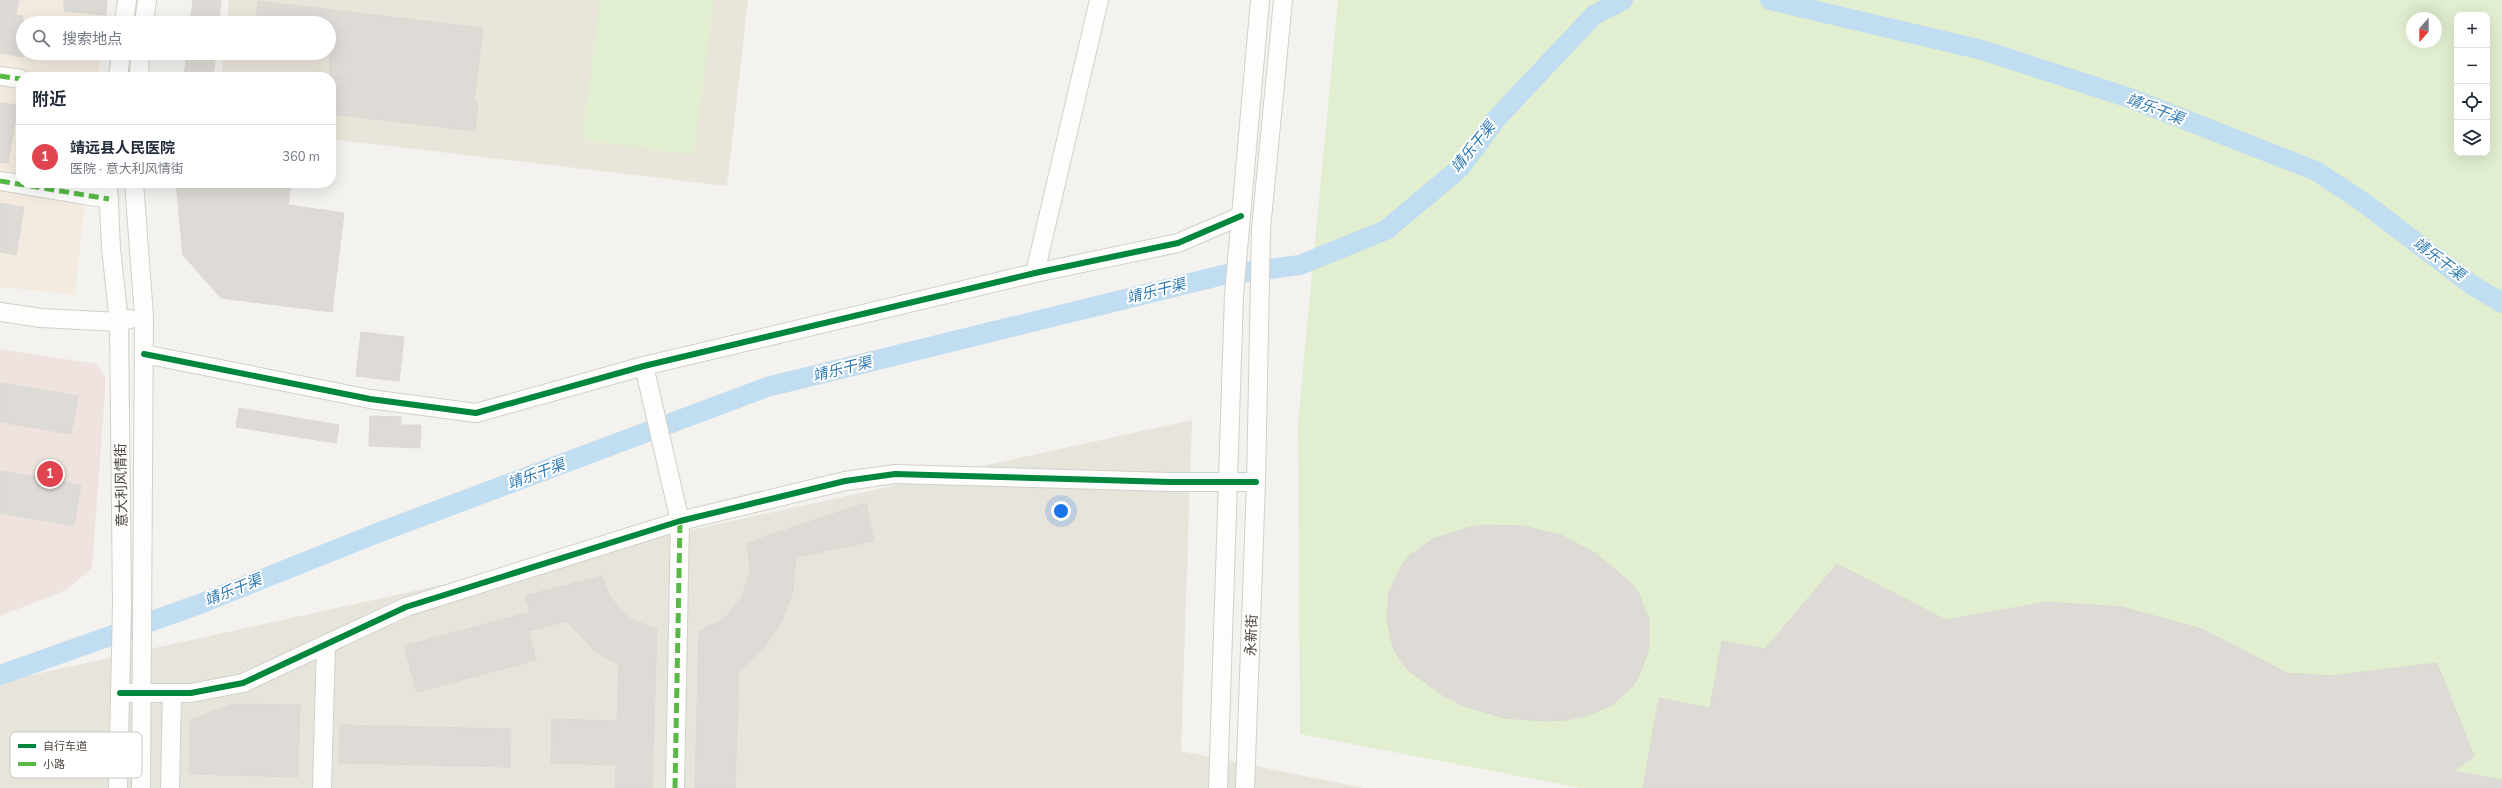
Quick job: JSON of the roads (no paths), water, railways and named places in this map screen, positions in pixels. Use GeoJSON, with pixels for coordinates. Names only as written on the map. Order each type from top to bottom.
{"type":"FeatureCollection","features":[{"type":"Feature","properties":{"kind":"street"},"geometry":{"type":"LineString","coordinates":[[125,16],[127,0]]}},
{"type":"Feature","properties":{"kind":"street"},"geometry":{"type":"LineString","coordinates":[[145,16],[147,0]]}},
{"type":"Feature","properties":{"kind":"street"},"geometry":{"type":"LineString","coordinates":[[1035,273],[1099,0]]}},
{"type":"Feature","properties":{"kind":"street","name":"永新街"},"geometry":{"type":"LineString","coordinates":[[1218,788],[1230,483],[1234,295],[1260,0]]}},
{"type":"Feature","properties":{"kind":"street","name":"永新街"},"geometry":{"type":"LineString","coordinates":[[1245,788],[1256,482],[1258,301],[1261,229],[1283,0]]}},
{"type":"Feature","properties":{"kind":"street"},"geometry":{"type":"LineString","coordinates":[[119,72],[120,60]]}},
{"type":"Feature","properties":{"kind":"street"},"geometry":{"type":"LineString","coordinates":[[139,72],[140,60]]}},
{"type":"Feature","properties":{"kind":"street"},"geometry":{"type":"LineString","coordinates":[[0,76],[16,78]]}},
{"type":"Feature","properties":{"kind":"street"},"geometry":{"type":"LineString","coordinates":[[0,181],[16,182]]}},
{"type":"Feature","properties":{"kind":"street"},"geometry":{"type":"LineString","coordinates":[[76,188],[108,191]]}},
{"type":"Feature","properties":{"kind":"street","name":"意大利风情街"},"geometry":{"type":"LineString","coordinates":[[134,188],[144,316],[142,732]]}},
{"type":"Feature","properties":{"kind":"street","name":"意大利风情街"},"geometry":{"type":"LineString","coordinates":[[108,191],[111,248],[119,322],[122,605],[119,732]]}},
{"type":"Feature","properties":{"kind":"street"},"geometry":{"type":"LineString","coordinates":[[144,354],[370,399],[476,413],[644,366],[1035,273],[1178,243],[1240,224]]}},
{"type":"Feature","properties":{"kind":"street"},"geometry":{"type":"LineString","coordinates":[[0,312],[41,318],[119,322],[144,316]]}},
{"type":"Feature","properties":{"kind":"street"},"geometry":{"type":"LineString","coordinates":[[644,366],[680,521],[675,788]]}},
{"type":"Feature","properties":{"kind":"street"},"geometry":{"type":"LineString","coordinates":[[120,693],[191,693],[243,683],[406,607],[680,521],[845,481],[895,474],[1230,483],[1256,482]]}},
{"type":"Feature","properties":{"kind":"street"},"geometry":{"type":"LineString","coordinates":[[322,788],[326,644]]}},
{"type":"Feature","properties":{"kind":"street"},"geometry":{"type":"LineString","coordinates":[[170,788],[172,693]]}},
{"type":"Feature","properties":{"kind":"street","name":"意大利风情街"},"geometry":{"type":"LineString","coordinates":[[118,778],[118,788]]}},
{"type":"Feature","properties":{"kind":"street","name":"意大利风情街"},"geometry":{"type":"LineString","coordinates":[[141,778],[141,788]]}},
{"type":"Feature","properties":{"kind":"waterway","name":"靖乐干渠"},"geometry":{"type":"LineString","coordinates":[[0,675],[197,605],[380,532],[767,387],[1223,275],[1300,265],[1386,230],[1460,168],[1496,119],[1594,15],[1623,0]]}},
{"type":"Feature","properties":{"kind":"waterway","name":"靖乐干渠"},"geometry":{"type":"LineString","coordinates":[[1770,0],[1982,50],[2127,97],[2316,171],[2363,202],[2472,285],[2502,303]]}},
{"type":"Feature","properties":{"kind":"place","name":"靖远县人民医院"},"geometry":{"type":"Point","coordinates":[50,474]}}]}
